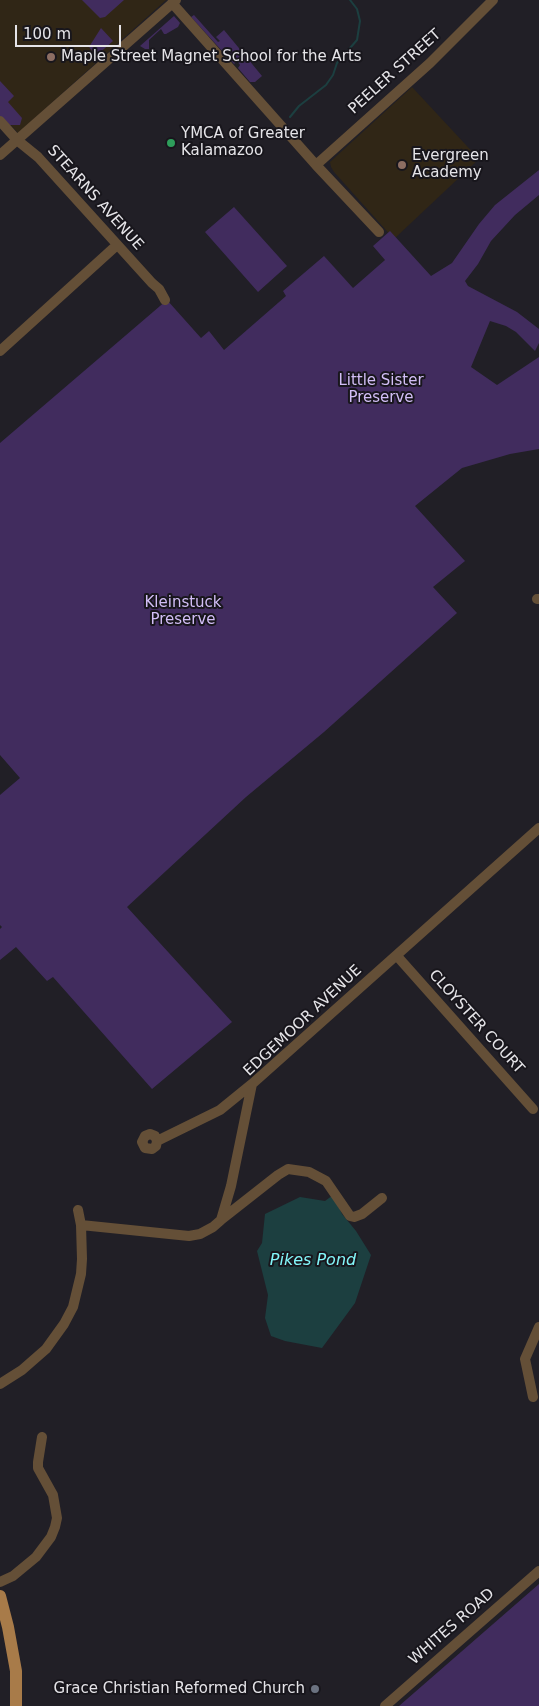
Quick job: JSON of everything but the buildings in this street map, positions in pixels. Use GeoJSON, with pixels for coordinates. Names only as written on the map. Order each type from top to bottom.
{"type":"FeatureCollection","features":[{"type":"Feature","properties":{"kind":"main road"},"geometry":{"type":"LineString","coordinates":[[0,1596],[16,1671],[16,1706]]}},
{"type":"Feature","properties":{"kind":"street","name":"PEELER STREET"},"geometry":{"type":"LineString","coordinates":[[316,165],[430,63],[493,0]]}},
{"type":"Feature","properties":{"kind":"street"},"geometry":{"type":"LineString","coordinates":[[0,155],[174,2],[316,165],[379,232]]}},
{"type":"Feature","properties":{"kind":"street","name":"STEARNS AVENUE"},"geometry":{"type":"LineString","coordinates":[[0,121],[17,140],[38,157],[152,284],[159,289],[165,300]]}},
{"type":"Feature","properties":{"kind":"street"},"geometry":{"type":"LineString","coordinates":[[0,350],[117,245]]}},
{"type":"Feature","properties":{"kind":"street","name":"EDGEMOOR AVENUE"},"geometry":{"type":"LineString","coordinates":[[221,1220],[232,1186],[252,1084],[539,828]]}},
{"type":"Feature","properties":{"kind":"street","name":"CLOYSTER COURT"},"geometry":{"type":"LineString","coordinates":[[396,956],[533,1109]]}},
{"type":"Feature","properties":{"kind":"street"},"geometry":{"type":"LineString","coordinates":[[157,1141],[220,1110],[252,1084]]}},
{"type":"Feature","properties":{"kind":"street"},"geometry":{"type":"LineString","coordinates":[[81,1225],[190,1236],[207,1231],[288,1169],[309,1172],[326,1181],[350,1216],[354,1217],[362,1214],[382,1198]]}},
{"type":"Feature","properties":{"kind":"street"},"geometry":{"type":"LineString","coordinates":[[0,1384],[22,1370],[46,1349],[64,1324],[73,1307],[82,1274],[81,1225],[78,1210]]}},
{"type":"Feature","properties":{"kind":"street"},"geometry":{"type":"LineString","coordinates":[[533,1397],[525,1359],[539,1327]]}},
{"type":"Feature","properties":{"kind":"street"},"geometry":{"type":"LineString","coordinates":[[0,1582],[12,1576],[36,1557],[55,1527],[57,1518],[53,1495],[38,1468],[42,1437]]}},
{"type":"Feature","properties":{"kind":"street","name":"WHITES ROAD"},"geometry":{"type":"LineString","coordinates":[[385,1706],[539,1571]]}},
{"type":"Feature","properties":{"kind":"shaded area","name":"Maple Street Magnet School for the Arts"},"geometry":{"type":"Polygon","coordinates":[[[0,0],[166,0],[18,133],[0,113],[0,0]]]}},
{"type":"Feature","properties":{"kind":"shaded area","name":"Evergreen Academy"},"geometry":{"type":"Polygon","coordinates":[[[412,87],[479,159],[394,239],[334,172],[330,162],[412,87]]]}},
{"type":"Feature","properties":{"kind":"green space"},"geometry":{"type":"Polygon","coordinates":[[[82,0],[124,0],[105,17],[100,18],[82,0]]]}},
{"type":"Feature","properties":{"kind":"green space"},"geometry":{"type":"Polygon","coordinates":[[[194,15],[218,42],[220,41],[216,37],[224,30],[262,76],[255,82],[250,82],[238,68],[240,65],[237,61],[234,64],[191,17],[194,15]]]}},
{"type":"Feature","properties":{"kind":"green space"},"geometry":{"type":"Polygon","coordinates":[[[174,16],[180,23],[178,27],[166,34],[161,29],[149,40],[149,49],[140,46],[174,16]]]}},
{"type":"Feature","properties":{"kind":"green space"},"geometry":{"type":"Polygon","coordinates":[[[101,28],[113,41],[96,56],[89,47],[101,28]]]}},
{"type":"Feature","properties":{"kind":"green space"},"geometry":{"type":"Polygon","coordinates":[[[0,81],[14,96],[8,102],[22,118],[20,125],[10,125],[0,116],[0,81]]]}},
{"type":"Feature","properties":{"kind":"green space","name":"Kleinstuck Preserve"},"geometry":{"type":"Polygon","coordinates":[[[539,170],[539,195],[515,215],[491,241],[478,264],[465,281],[468,286],[517,312],[539,329],[539,343],[535,351],[516,332],[506,326],[490,321],[471,367],[497,385],[539,357],[539,449],[510,454],[462,468],[415,506],[465,561],[433,587],[457,613],[324,732],[246,797],[127,907],[232,1022],[152,1089],[53,977],[47,981],[16,947],[0,960],[0,929],[2,927],[0,925],[0,795],[20,778],[0,755],[0,443],[167,300],[201,338],[209,331],[224,350],[286,296],[283,291],[324,256],[353,288],[385,260],[373,246],[390,231],[431,276],[452,263],[479,224],[495,205],[539,170]]]}},
{"type":"Feature","properties":{"kind":"green space"},"geometry":{"type":"Polygon","coordinates":[[[234,207],[287,266],[258,292],[205,232],[234,207]]]}},
{"type":"Feature","properties":{"kind":"green space"},"geometry":{"type":"Polygon","coordinates":[[[539,1584],[539,1706],[399,1706],[539,1584]]]}},
{"type":"Feature","properties":{"kind":"water","name":"Pikes Pond"},"geometry":{"type":"Polygon","coordinates":[[[333,1195],[342,1214],[356,1231],[371,1255],[355,1303],[322,1348],[285,1341],[271,1336],[265,1318],[268,1295],[257,1251],[262,1243],[265,1214],[300,1197],[325,1201],[333,1195]]]}},
{"type":"Feature","properties":{"kind":"waterway"},"geometry":{"type":"LineString","coordinates":[[290,117],[299,106],[326,85],[333,75],[337,63],[357,40],[360,21],[357,9],[350,0]]}},
{"type":"Feature","properties":{"kind":"place","name":"Maple Street Magnet School for the Arts"},"geometry":{"type":"Point","coordinates":[51,57]}},
{"type":"Feature","properties":{"kind":"place","name":"YMCA of Greater Kalamazoo"},"geometry":{"type":"Point","coordinates":[171,143]}},
{"type":"Feature","properties":{"kind":"place","name":"Evergreen Academy"},"geometry":{"type":"Point","coordinates":[402,165]}},
{"type":"Feature","properties":{"kind":"place","name":"Grace Christian Reformed Church"},"geometry":{"type":"Point","coordinates":[315,1689]}},
{"type":"Feature","properties":{"kind":"park label","name":"Little Sister Preserve"},"geometry":{"type":"Point","coordinates":[381,390]}}]}
